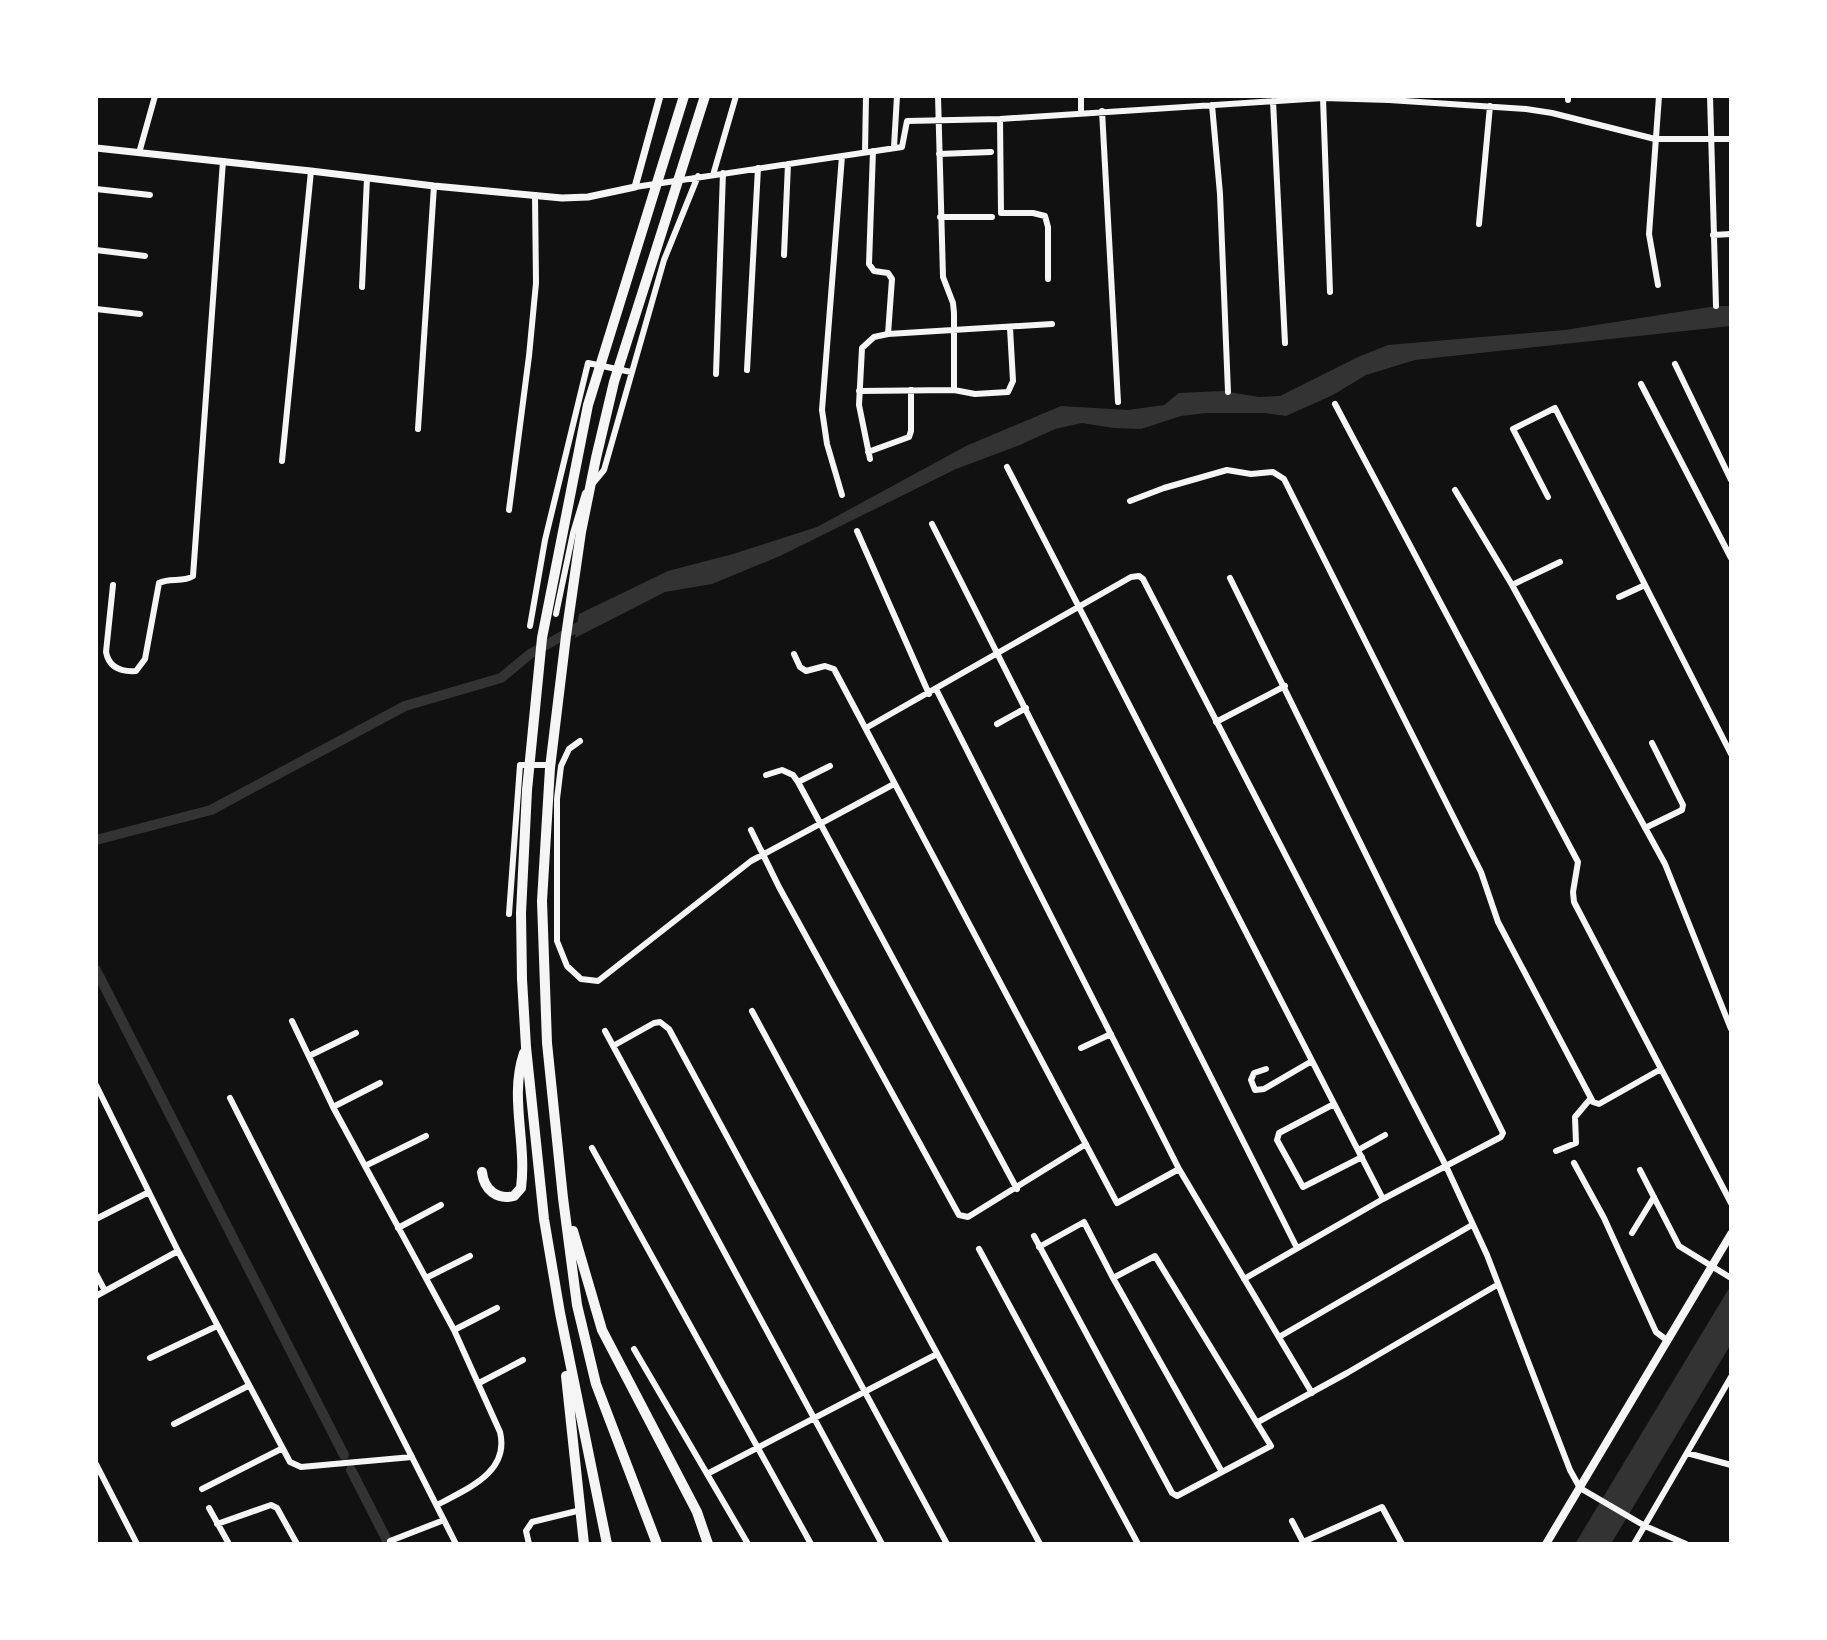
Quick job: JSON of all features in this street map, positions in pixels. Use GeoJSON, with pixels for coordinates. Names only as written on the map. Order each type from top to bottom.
{"type":"FeatureCollection","features":[{"type":"Feature","properties":{"kind":"highway"},"geometry":{"type":"LineString","coordinates":[[607,1544],[559,1313],[544,1219],[526,1044],[521,913],[527,790],[542,638],[588,405],[684,96]]}},
{"type":"Feature","properties":{"kind":"highway"},"geometry":{"type":"LineString","coordinates":[[657,1544],[596,1384],[578,1305],[563,1198],[547,1043],[542,901],[550,768],[581,532],[614,382],[705,96]]}},
{"type":"Feature","properties":{"kind":"highway"},"geometry":{"type":"LineString","coordinates":[[482,1172],[492,1193],[499,1197],[514,1196],[521,1188],[517,1097],[518,1070],[526,1044]]}},
{"type":"Feature","properties":{"kind":"highway"},"geometry":{"type":"LineString","coordinates":[[563,1198],[602,1330],[697,1512],[708,1544]]}},
{"type":"Feature","properties":{"kind":"highway"},"geometry":{"type":"LineString","coordinates":[[559,1313],[584,1544]]}},
{"type":"Feature","properties":{"kind":"main road"},"geometry":{"type":"LineString","coordinates":[[1546,1544],[1731,1234]]}},
{"type":"Feature","properties":{"kind":"street"},"geometry":{"type":"LineString","coordinates":[[139,153],[155,96]]}},
{"type":"Feature","properties":{"kind":"street"},"geometry":{"type":"LineString","coordinates":[[635,187],[660,96]]}},
{"type":"Feature","properties":{"kind":"street"},"geometry":{"type":"LineString","coordinates":[[713,175],[736,96]]}},
{"type":"Feature","properties":{"kind":"street"},"geometry":{"type":"LineString","coordinates":[[865,152],[866,96]]}},
{"type":"Feature","properties":{"kind":"street"},"geometry":{"type":"LineString","coordinates":[[894,147],[897,96]]}},
{"type":"Feature","properties":{"kind":"street"},"geometry":{"type":"LineString","coordinates":[[938,96],[943,277],[953,303],[954,390]]}},
{"type":"Feature","properties":{"kind":"street"},"geometry":{"type":"LineString","coordinates":[[1081,96],[1082,112]]}},
{"type":"Feature","properties":{"kind":"street"},"geometry":{"type":"LineString","coordinates":[[1658,285],[1649,234],[1659,96]]}},
{"type":"Feature","properties":{"kind":"street"},"geometry":{"type":"LineString","coordinates":[[1710,96],[1716,306]]}},
{"type":"Feature","properties":{"kind":"street"},"geometry":{"type":"LineString","coordinates":[[96,148],[434,186],[576,198],[698,176],[902,147],[907,121],[1000,119],[1323,98],[1490,106],[1552,113],[1655,139],[1731,139]]}},
{"type":"Feature","properties":{"kind":"street"},"geometry":{"type":"LineString","coordinates":[[1323,98],[1330,292]]}},
{"type":"Feature","properties":{"kind":"street"},"geometry":{"type":"LineString","coordinates":[[1273,101],[1285,343]]}},
{"type":"Feature","properties":{"kind":"street"},"geometry":{"type":"LineString","coordinates":[[1212,104],[1220,194],[1228,392]]}},
{"type":"Feature","properties":{"kind":"street"},"geometry":{"type":"LineString","coordinates":[[1479,224],[1490,106]]}},
{"type":"Feature","properties":{"kind":"street"},"geometry":{"type":"LineString","coordinates":[[1102,111],[1118,402]]}},
{"type":"Feature","properties":{"kind":"street"},"geometry":{"type":"LineString","coordinates":[[1000,119],[1001,213],[1033,213],[1045,216],[1048,227],[1048,279]]}},
{"type":"Feature","properties":{"kind":"street"},"geometry":{"type":"LineString","coordinates":[[873,151],[870,269],[888,273],[892,279],[888,334]]}},
{"type":"Feature","properties":{"kind":"street"},"geometry":{"type":"LineString","coordinates":[[939,154],[991,152]]}},
{"type":"Feature","properties":{"kind":"street"},"geometry":{"type":"LineString","coordinates":[[842,156],[822,410],[827,444],[842,495]]}},
{"type":"Feature","properties":{"kind":"street"},"geometry":{"type":"LineString","coordinates":[[113,585],[106,652],[108,659],[118,669],[136,671],[145,659],[159,583],[163,580],[188,580],[193,576],[223,161]]}},
{"type":"Feature","properties":{"kind":"street"},"geometry":{"type":"LineString","coordinates":[[784,255],[788,164]]}},
{"type":"Feature","properties":{"kind":"street"},"geometry":{"type":"LineString","coordinates":[[747,370],[758,168]]}},
{"type":"Feature","properties":{"kind":"street"},"geometry":{"type":"LineString","coordinates":[[282,461],[311,171]]}},
{"type":"Feature","properties":{"kind":"street"},"geometry":{"type":"LineString","coordinates":[[716,374],[723,173]]}},
{"type":"Feature","properties":{"kind":"street"},"geometry":{"type":"LineString","coordinates":[[556,614],[584,495],[604,470],[664,260],[698,176]]}},
{"type":"Feature","properties":{"kind":"street"},"geometry":{"type":"LineString","coordinates":[[362,287],[367,178]]}},
{"type":"Feature","properties":{"kind":"street"},"geometry":{"type":"LineString","coordinates":[[418,429],[434,186]]}},
{"type":"Feature","properties":{"kind":"street"},"geometry":{"type":"LineString","coordinates":[[96,189],[150,195]]}},
{"type":"Feature","properties":{"kind":"street"},"geometry":{"type":"LineString","coordinates":[[509,510],[528,369],[536,283],[535,195]]}},
{"type":"Feature","properties":{"kind":"street"},"geometry":{"type":"LineString","coordinates":[[940,217],[992,217]]}},
{"type":"Feature","properties":{"kind":"street"},"geometry":{"type":"LineString","coordinates":[[1713,235],[1731,234]]}},
{"type":"Feature","properties":{"kind":"street"},"geometry":{"type":"LineString","coordinates":[[96,250],[145,256]]}},
{"type":"Feature","properties":{"kind":"street"},"geometry":{"type":"LineString","coordinates":[[96,309],[141,314]]}},
{"type":"Feature","properties":{"kind":"street"},"geometry":{"type":"LineString","coordinates":[[911,390],[909,437],[869,456],[860,418],[859,391],[862,348],[874,337],[1052,324]]}},
{"type":"Feature","properties":{"kind":"street"},"geometry":{"type":"LineString","coordinates":[[859,391],[954,390],[975,394],[1008,392],[1013,382],[1010,328]]}},
{"type":"Feature","properties":{"kind":"street"},"geometry":{"type":"LineString","coordinates":[[530,626],[545,540],[588,363],[631,372]]}},
{"type":"Feature","properties":{"kind":"street"},"geometry":{"type":"LineString","coordinates":[[1675,364],[1731,480]]}},
{"type":"Feature","properties":{"kind":"street"},"geometry":{"type":"LineString","coordinates":[[1641,384],[1731,558]]}},
{"type":"Feature","properties":{"kind":"street"},"geometry":{"type":"LineString","coordinates":[[1335,404],[1578,862],[1574,902],[1731,1203]]}},
{"type":"Feature","properties":{"kind":"street"},"geometry":{"type":"LineString","coordinates":[[1548,497],[1513,429],[1555,408],[1731,754]]}},
{"type":"Feature","properties":{"kind":"street"},"geometry":{"type":"LineString","coordinates":[[1007,467],[1383,1199]]}},
{"type":"Feature","properties":{"kind":"street"},"geometry":{"type":"LineString","coordinates":[[1130,501],[1227,470],[1251,474],[1273,472],[1284,479],[1480,872],[1498,922],[1591,1098],[1599,1104],[1661,1069]]}},
{"type":"Feature","properties":{"kind":"street"},"geometry":{"type":"LineString","coordinates":[[1455,490],[1512,585],[1665,864],[1731,1029]]}},
{"type":"Feature","properties":{"kind":"street"},"geometry":{"type":"LineString","coordinates":[[932,524],[1297,1248]]}},
{"type":"Feature","properties":{"kind":"street"},"geometry":{"type":"LineString","coordinates":[[857,531],[929,694]]}},
{"type":"Feature","properties":{"kind":"street"},"geometry":{"type":"LineString","coordinates":[[1512,585],[1560,562]]}},
{"type":"Feature","properties":{"kind":"street"},"geometry":{"type":"LineString","coordinates":[[866,728],[1131,577],[1139,576],[1145,582],[1446,1166],[1487,1255],[1570,1470],[1580,1488],[1645,1526],[1686,1544]]}},
{"type":"Feature","properties":{"kind":"street"},"geometry":{"type":"LineString","coordinates":[[1230,578],[1286,686],[1503,1128],[1501,1137],[1383,1199],[1244,1279]]}},
{"type":"Feature","properties":{"kind":"street"},"geometry":{"type":"LineString","coordinates":[[1619,597],[1645,584]]}},
{"type":"Feature","properties":{"kind":"street"},"geometry":{"type":"LineString","coordinates":[[794,654],[800,667],[806,671],[825,666],[834,670],[1117,1203],[1179,1169]]}},
{"type":"Feature","properties":{"kind":"street"},"geometry":{"type":"LineString","coordinates":[[1216,722],[1286,686]]}},
{"type":"Feature","properties":{"kind":"street"},"geometry":{"type":"LineString","coordinates":[[936,690],[1179,1169],[1312,1393]]}},
{"type":"Feature","properties":{"kind":"street"},"geometry":{"type":"LineString","coordinates":[[997,724],[1026,708]]}},
{"type":"Feature","properties":{"kind":"street"},"geometry":{"type":"LineString","coordinates":[[580,741],[569,749],[561,766],[557,799],[556,940],[562,959],[581,979],[598,981],[727,878],[894,784]]}},
{"type":"Feature","properties":{"kind":"street"},"geometry":{"type":"LineString","coordinates":[[1645,828],[1682,810],[1683,805],[1652,743]]}},
{"type":"Feature","properties":{"kind":"street"},"geometry":{"type":"LineString","coordinates":[[509,914],[520,765],[561,766]]}},
{"type":"Feature","properties":{"kind":"street"},"geometry":{"type":"LineString","coordinates":[[798,782],[830,766]]}},
{"type":"Feature","properties":{"kind":"street"},"geometry":{"type":"LineString","coordinates":[[766,775],[782,770],[793,775],[798,782],[1017,1189]]}},
{"type":"Feature","properties":{"kind":"street"},"geometry":{"type":"LineString","coordinates":[[751,830],[779,887],[956,1212],[962,1217],[968,1217],[1086,1144]]}},
{"type":"Feature","properties":{"kind":"street"},"geometry":{"type":"LineString","coordinates":[[752,1011],[1040,1544]]}},
{"type":"Feature","properties":{"kind":"street"},"geometry":{"type":"LineString","coordinates":[[292,1021],[333,1107],[367,1165],[453,1329],[479,1382],[502,1441],[498,1460],[484,1479],[438,1505]]}},
{"type":"Feature","properties":{"kind":"street"},"geometry":{"type":"LineString","coordinates":[[613,1046],[654,1023],[669,1028],[947,1544]]}},
{"type":"Feature","properties":{"kind":"street"},"geometry":{"type":"LineString","coordinates":[[605,1031],[882,1544]]}},
{"type":"Feature","properties":{"kind":"street"},"geometry":{"type":"LineString","coordinates":[[309,1056],[356,1033]]}},
{"type":"Feature","properties":{"kind":"street"},"geometry":{"type":"LineString","coordinates":[[1081,1048],[1111,1034]]}},
{"type":"Feature","properties":{"kind":"street"},"geometry":{"type":"LineString","coordinates":[[1266,1069],[1254,1073],[1251,1080],[1255,1090],[1264,1089],[1312,1062]]}},
{"type":"Feature","properties":{"kind":"street"},"geometry":{"type":"LineString","coordinates":[[333,1107],[380,1083]]}},
{"type":"Feature","properties":{"kind":"street"},"geometry":{"type":"LineString","coordinates":[[96,1085],[178,1251],[290,1462],[302,1467],[412,1457]]}},
{"type":"Feature","properties":{"kind":"street"},"geometry":{"type":"LineString","coordinates":[[230,1098],[456,1544]]}},
{"type":"Feature","properties":{"kind":"street"},"geometry":{"type":"LineString","coordinates":[[1556,1151],[1576,1143],[1574,1117],[1591,1098]]}},
{"type":"Feature","properties":{"kind":"street"},"geometry":{"type":"LineString","coordinates":[[1334,1104],[1279,1133],[1277,1140],[1302,1186],[1306,1188],[1362,1157]]}},
{"type":"Feature","properties":{"kind":"street"},"geometry":{"type":"LineString","coordinates":[[1358,1150],[1385,1135]]}},
{"type":"Feature","properties":{"kind":"street"},"geometry":{"type":"LineString","coordinates":[[367,1165],[426,1136]]}},
{"type":"Feature","properties":{"kind":"street"},"geometry":{"type":"LineString","coordinates":[[592,1148],[811,1544]]}},
{"type":"Feature","properties":{"kind":"street"},"geometry":{"type":"LineString","coordinates":[[1573,1163],[1604,1218],[1656,1332],[1668,1341]]}},
{"type":"Feature","properties":{"kind":"street"},"geometry":{"type":"LineString","coordinates":[[1640,1170],[1679,1246],[1730,1277]]}},
{"type":"Feature","properties":{"kind":"street"},"geometry":{"type":"LineString","coordinates":[[96,1219],[149,1192]]}},
{"type":"Feature","properties":{"kind":"street"},"geometry":{"type":"LineString","coordinates":[[1632,1233],[1654,1197]]}},
{"type":"Feature","properties":{"kind":"street"},"geometry":{"type":"LineString","coordinates":[[398,1228],[441,1205]]}},
{"type":"Feature","properties":{"kind":"street"},"geometry":{"type":"LineString","coordinates":[[1039,1247],[1084,1222],[1222,1472]]}},
{"type":"Feature","properties":{"kind":"street"},"geometry":{"type":"LineString","coordinates":[[1279,1337],[1472,1225]]}},
{"type":"Feature","properties":{"kind":"street"},"geometry":{"type":"LineString","coordinates":[[1034,1236],[1174,1495],[1271,1446],[1155,1256],[1113,1278]]}},
{"type":"Feature","properties":{"kind":"street"},"geometry":{"type":"LineString","coordinates":[[979,1249],[1138,1544]]}},
{"type":"Feature","properties":{"kind":"street"},"geometry":{"type":"LineString","coordinates":[[96,1296],[178,1251]]}},
{"type":"Feature","properties":{"kind":"street"},"geometry":{"type":"LineString","coordinates":[[426,1278],[470,1256]]}},
{"type":"Feature","properties":{"kind":"street"},"geometry":{"type":"LineString","coordinates":[[96,1274],[105,1291]]}},
{"type":"Feature","properties":{"kind":"street"},"geometry":{"type":"LineString","coordinates":[[1258,1422],[1497,1285]]}},
{"type":"Feature","properties":{"kind":"street"},"geometry":{"type":"LineString","coordinates":[[453,1329],[497,1308]]}},
{"type":"Feature","properties":{"kind":"street"},"geometry":{"type":"LineString","coordinates":[[150,1358],[217,1326]]}},
{"type":"Feature","properties":{"kind":"street"},"geometry":{"type":"LineString","coordinates":[[634,1349],[748,1544]]}},
{"type":"Feature","properties":{"kind":"street"},"geometry":{"type":"LineString","coordinates":[[707,1474],[937,1354]]}},
{"type":"Feature","properties":{"kind":"street"},"geometry":{"type":"LineString","coordinates":[[479,1382],[523,1360]]}},
{"type":"Feature","properties":{"kind":"street"},"geometry":{"type":"LineString","coordinates":[[1634,1544],[1731,1377]]}},
{"type":"Feature","properties":{"kind":"street"},"geometry":{"type":"LineString","coordinates":[[174,1424],[248,1386]]}},
{"type":"Feature","properties":{"kind":"street"},"geometry":{"type":"LineString","coordinates":[[202,1489],[281,1449]]}},
{"type":"Feature","properties":{"kind":"street"},"geometry":{"type":"LineString","coordinates":[[1687,1453],[1731,1465]]}},
{"type":"Feature","properties":{"kind":"street"},"geometry":{"type":"LineString","coordinates":[[96,1464],[137,1544]]}},
{"type":"Feature","properties":{"kind":"street"},"geometry":{"type":"LineString","coordinates":[[217,1524],[271,1505],[277,1508],[297,1544]]}},
{"type":"Feature","properties":{"kind":"street"},"geometry":{"type":"LineString","coordinates":[[1292,1521],[1304,1543],[1382,1507],[1402,1544]]}},
{"type":"Feature","properties":{"kind":"street"},"geometry":{"type":"LineString","coordinates":[[209,1508],[229,1544]]}},
{"type":"Feature","properties":{"kind":"street"},"geometry":{"type":"LineString","coordinates":[[528,1544],[526,1531],[532,1522],[581,1510]]}},
{"type":"Feature","properties":{"kind":"street"},"geometry":{"type":"LineString","coordinates":[[390,1541],[444,1520]]}},
{"type":"Feature","properties":{"kind":"shaded area"},"geometry":{"type":"Polygon","coordinates":[[[1716,306],[1731,306],[1731,326],[1415,360],[1366,375],[1333,395],[1286,416],[1265,413],[1206,413],[1181,416],[1141,429],[1082,423],[1055,429],[956,469],[780,556],[712,584],[665,592],[575,638],[579,614],[668,571],[733,554],[817,527],[966,446],[1061,406],[1128,410],[1164,405],[1179,393],[1223,391],[1259,397],[1280,396],[1388,345],[1565,330],[1716,306]]]}},
{"type":"Feature","properties":{"kind":"shaded area"},"geometry":{"type":"Polygon","coordinates":[[[1731,1285],[1731,1344],[1611,1544],[1575,1544],[1731,1285]]]}},
{"type":"Feature","properties":{"kind":"waterway"},"geometry":{"type":"LineString","coordinates":[[96,840],[211,810],[405,706],[501,678],[530,654],[587,622]]}},
{"type":"Feature","properties":{"kind":"waterway"},"geometry":{"type":"LineString","coordinates":[[96,970],[344,1455]]}},
{"type":"Feature","properties":{"kind":"waterway"},"geometry":{"type":"LineString","coordinates":[[351,1470],[389,1544]]}}]}
